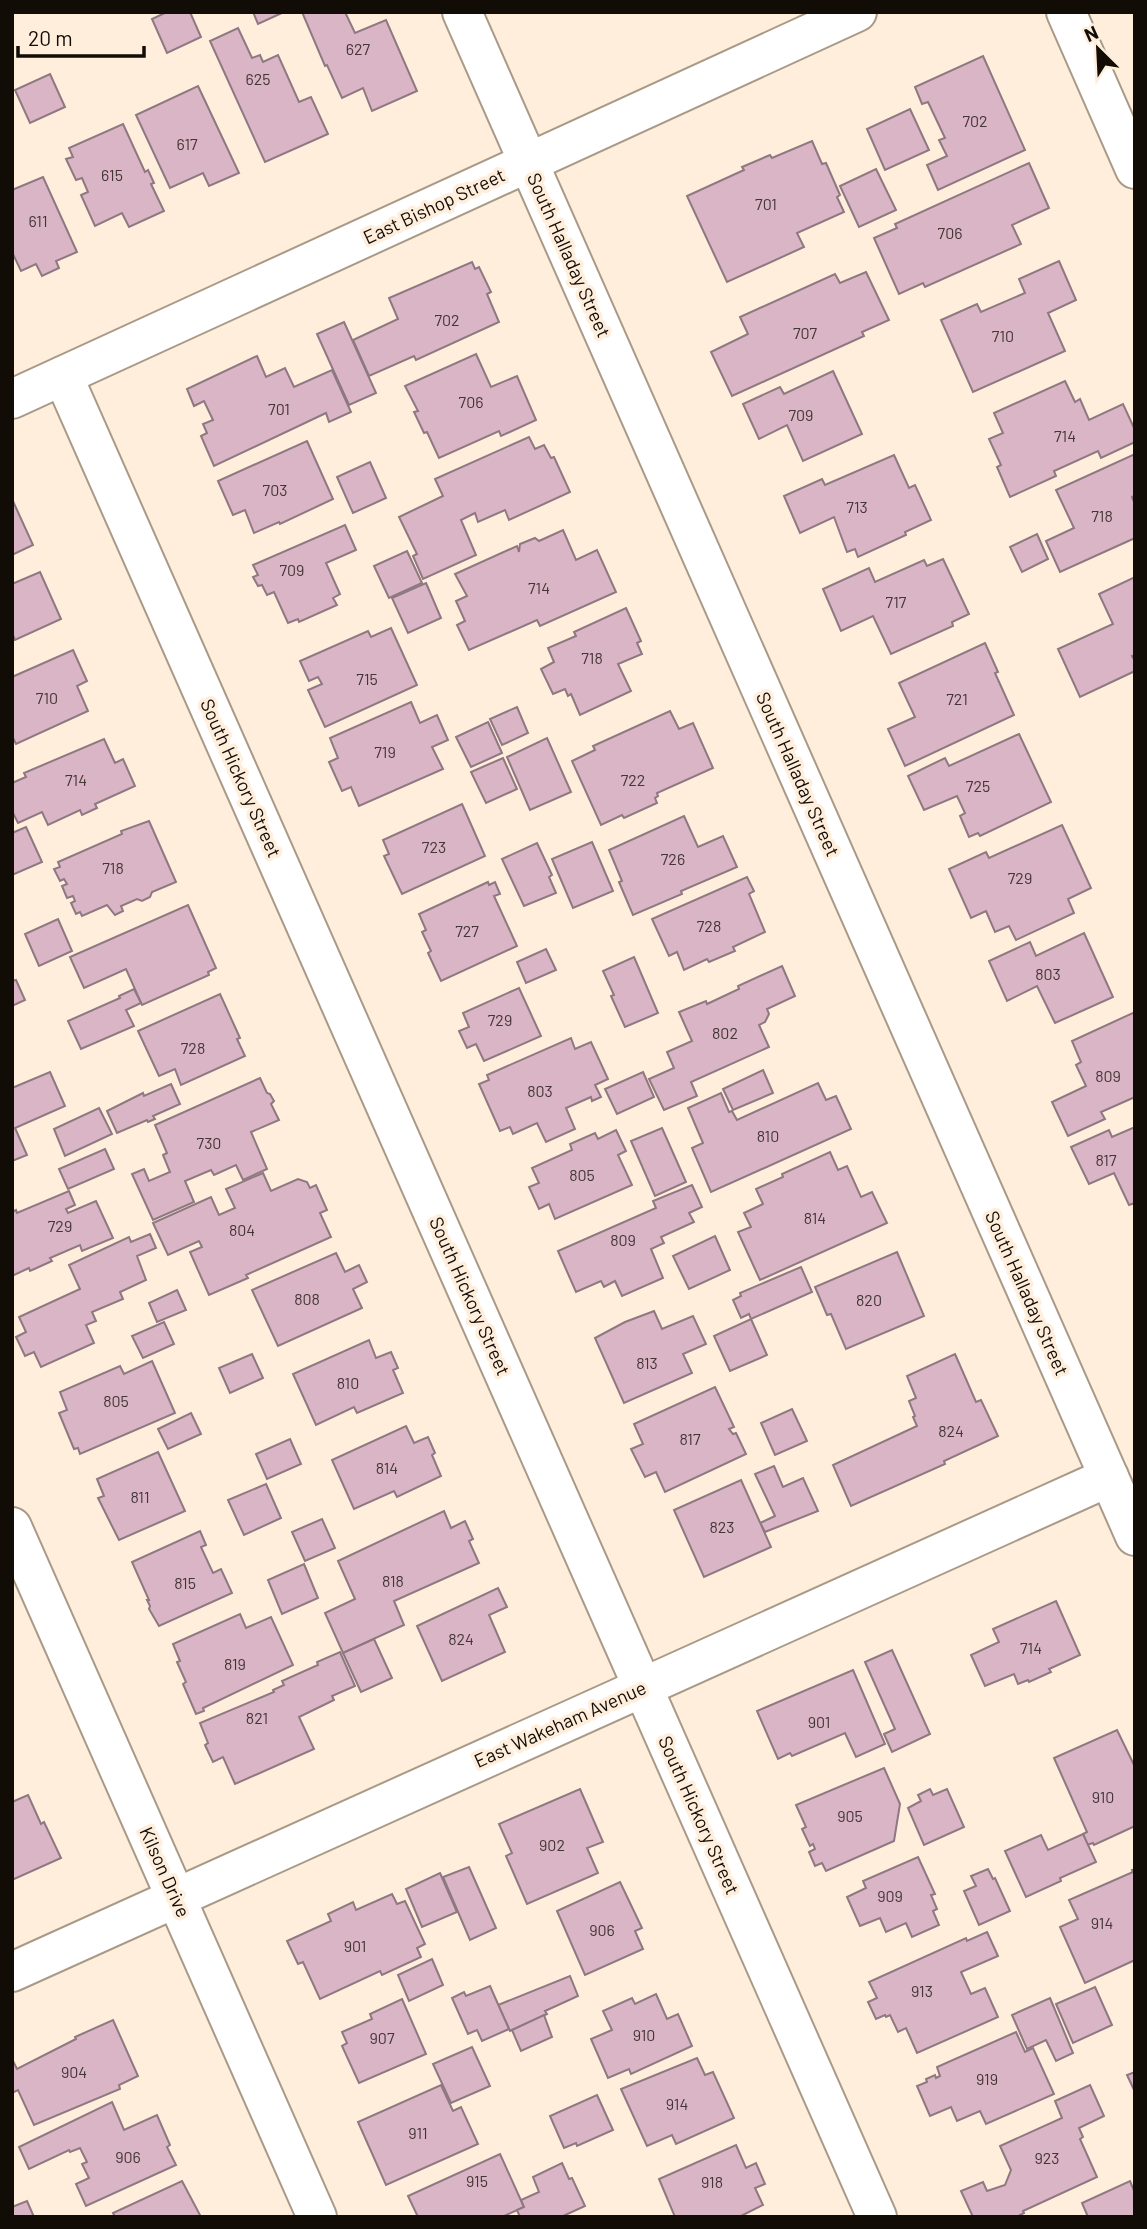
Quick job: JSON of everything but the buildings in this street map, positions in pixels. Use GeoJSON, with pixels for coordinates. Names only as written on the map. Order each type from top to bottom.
{"type":"FeatureCollection","features":[{"type":"Feature","properties":{"kind":"street","name":"South Halladay Street"},"geometry":{"type":"LineString","coordinates":[[462,12],[1135,1536]]}},
{"type":"Feature","properties":{"kind":"street","name":"East Bishop Street"},"geometry":{"type":"LineString","coordinates":[[12,399],[857,12]]}},
{"type":"Feature","properties":{"kind":"street"},"geometry":{"type":"LineString","coordinates":[[1066,12],[1135,169]]}},
{"type":"Feature","properties":{"kind":"street","name":"South Hickory Street"},"geometry":{"type":"LineString","coordinates":[[63,376],[877,2217]]}},
{"type":"Feature","properties":{"kind":"street","name":"East Wakeham Avenue"},"geometry":{"type":"LineString","coordinates":[[12,1972],[1109,1477]]}},
{"type":"Feature","properties":{"kind":"street","name":"Kilson Drive"},"geometry":{"type":"LineString","coordinates":[[12,1527],[317,2217]]}}]}
